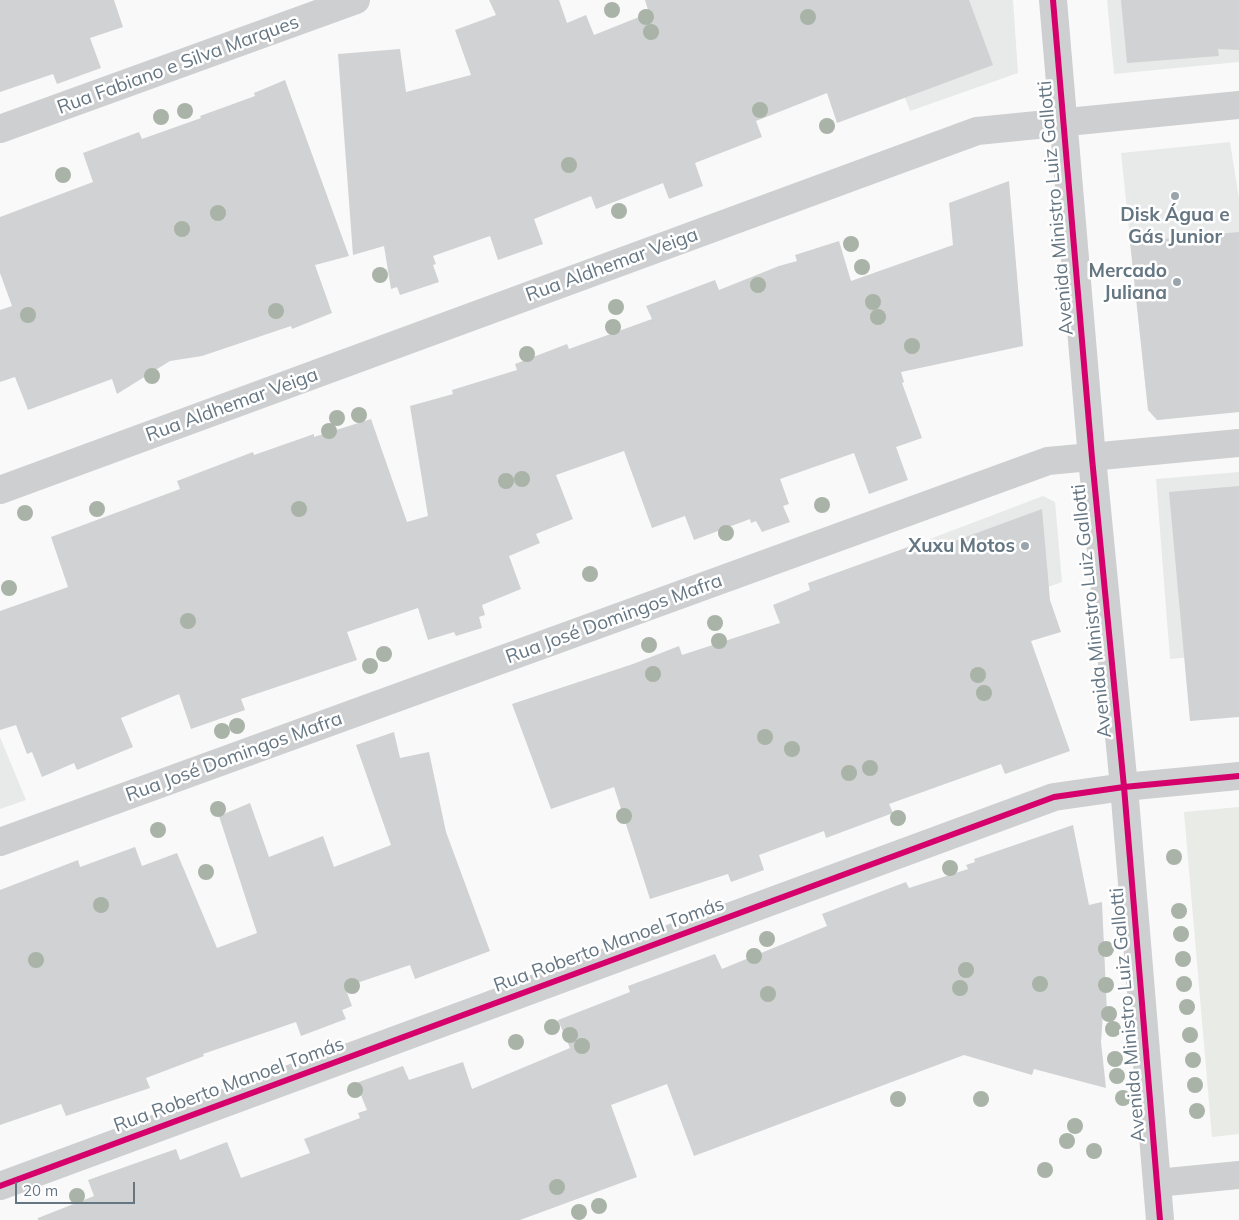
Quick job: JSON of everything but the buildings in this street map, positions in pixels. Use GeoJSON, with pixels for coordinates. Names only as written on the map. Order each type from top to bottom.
{"type":"FeatureCollection","features":[{"type":"Feature","properties":{"kind":"street","name":"Rua Fabiano e Silva Marques"},"geometry":{"type":"LineString","coordinates":[[0,129],[356,0]]}},
{"type":"Feature","properties":{"kind":"street","name":"Avenida Ministro Luiz Gallotti"},"geometry":{"type":"LineString","coordinates":[[1053,0],[1092,458],[1124,787],[1160,1220]]}},
{"type":"Feature","properties":{"kind":"street","name":"Rua Aldhemar Veiga"},"geometry":{"type":"LineString","coordinates":[[0,490],[977,131],[1239,105]]}},
{"type":"Feature","properties":{"kind":"street","name":"Rua José Domingos Mafra"},"geometry":{"type":"LineString","coordinates":[[0,842],[1048,461],[1239,443]]}},
{"type":"Feature","properties":{"kind":"street","name":"Rua Roberto Manoel Tomás"},"geometry":{"type":"LineString","coordinates":[[0,1186],[1054,797],[1124,787],[1239,776]]}},
{"type":"Feature","properties":{"kind":"street"},"geometry":{"type":"LineString","coordinates":[[1157,1183],[1239,1175]]}},
{"type":"Feature","properties":{"kind":"shaded area"},"geometry":{"type":"Polygon","coordinates":[[[868,0],[1013,0],[1018,73],[910,111],[868,0]]]}},
{"type":"Feature","properties":{"kind":"shaded area"},"geometry":{"type":"Polygon","coordinates":[[[1107,0],[1239,0],[1239,62],[1114,74],[1107,0]]]}},
{"type":"Feature","properties":{"kind":"shaded area"},"geometry":{"type":"Polygon","coordinates":[[[1230,142],[1239,199],[1239,412],[1157,420],[1148,410],[1121,153],[1230,142]]]}},
{"type":"Feature","properties":{"kind":"shaded area"},"geometry":{"type":"Polygon","coordinates":[[[1239,472],[1239,653],[1170,659],[1156,479],[1239,472]]]}},
{"type":"Feature","properties":{"kind":"shaded area"},"geometry":{"type":"Polygon","coordinates":[[[1043,496],[1055,502],[1062,582],[949,622],[922,542],[1043,496]]]}},
{"type":"Feature","properties":{"kind":"shaded area"},"geometry":{"type":"Polygon","coordinates":[[[0,737],[26,800],[0,809],[0,737]]]}},
{"type":"Feature","properties":{"kind":"shaded area"},"geometry":{"type":"Polygon","coordinates":[[[1239,807],[1239,1134],[1212,1137],[1184,812],[1239,807]]]}},
{"type":"Feature","properties":{"kind":"cycle path"},"geometry":{"type":"LineString","coordinates":[[1053,0],[1092,458],[1124,787],[1160,1220]]}},
{"type":"Feature","properties":{"kind":"cycle path"},"geometry":{"type":"LineString","coordinates":[[0,1186],[1054,797],[1124,787],[1239,776]]}},
{"type":"Feature","properties":{"kind":"place","name":"Disk Água e Gás Junior"},"geometry":{"type":"Point","coordinates":[1175,196]}},
{"type":"Feature","properties":{"kind":"place","name":"Mercado Juliana"},"geometry":{"type":"Point","coordinates":[1177,282]}},
{"type":"Feature","properties":{"kind":"place","name":"Xuxu Motos"},"geometry":{"type":"Point","coordinates":[1025,546]}}]}
